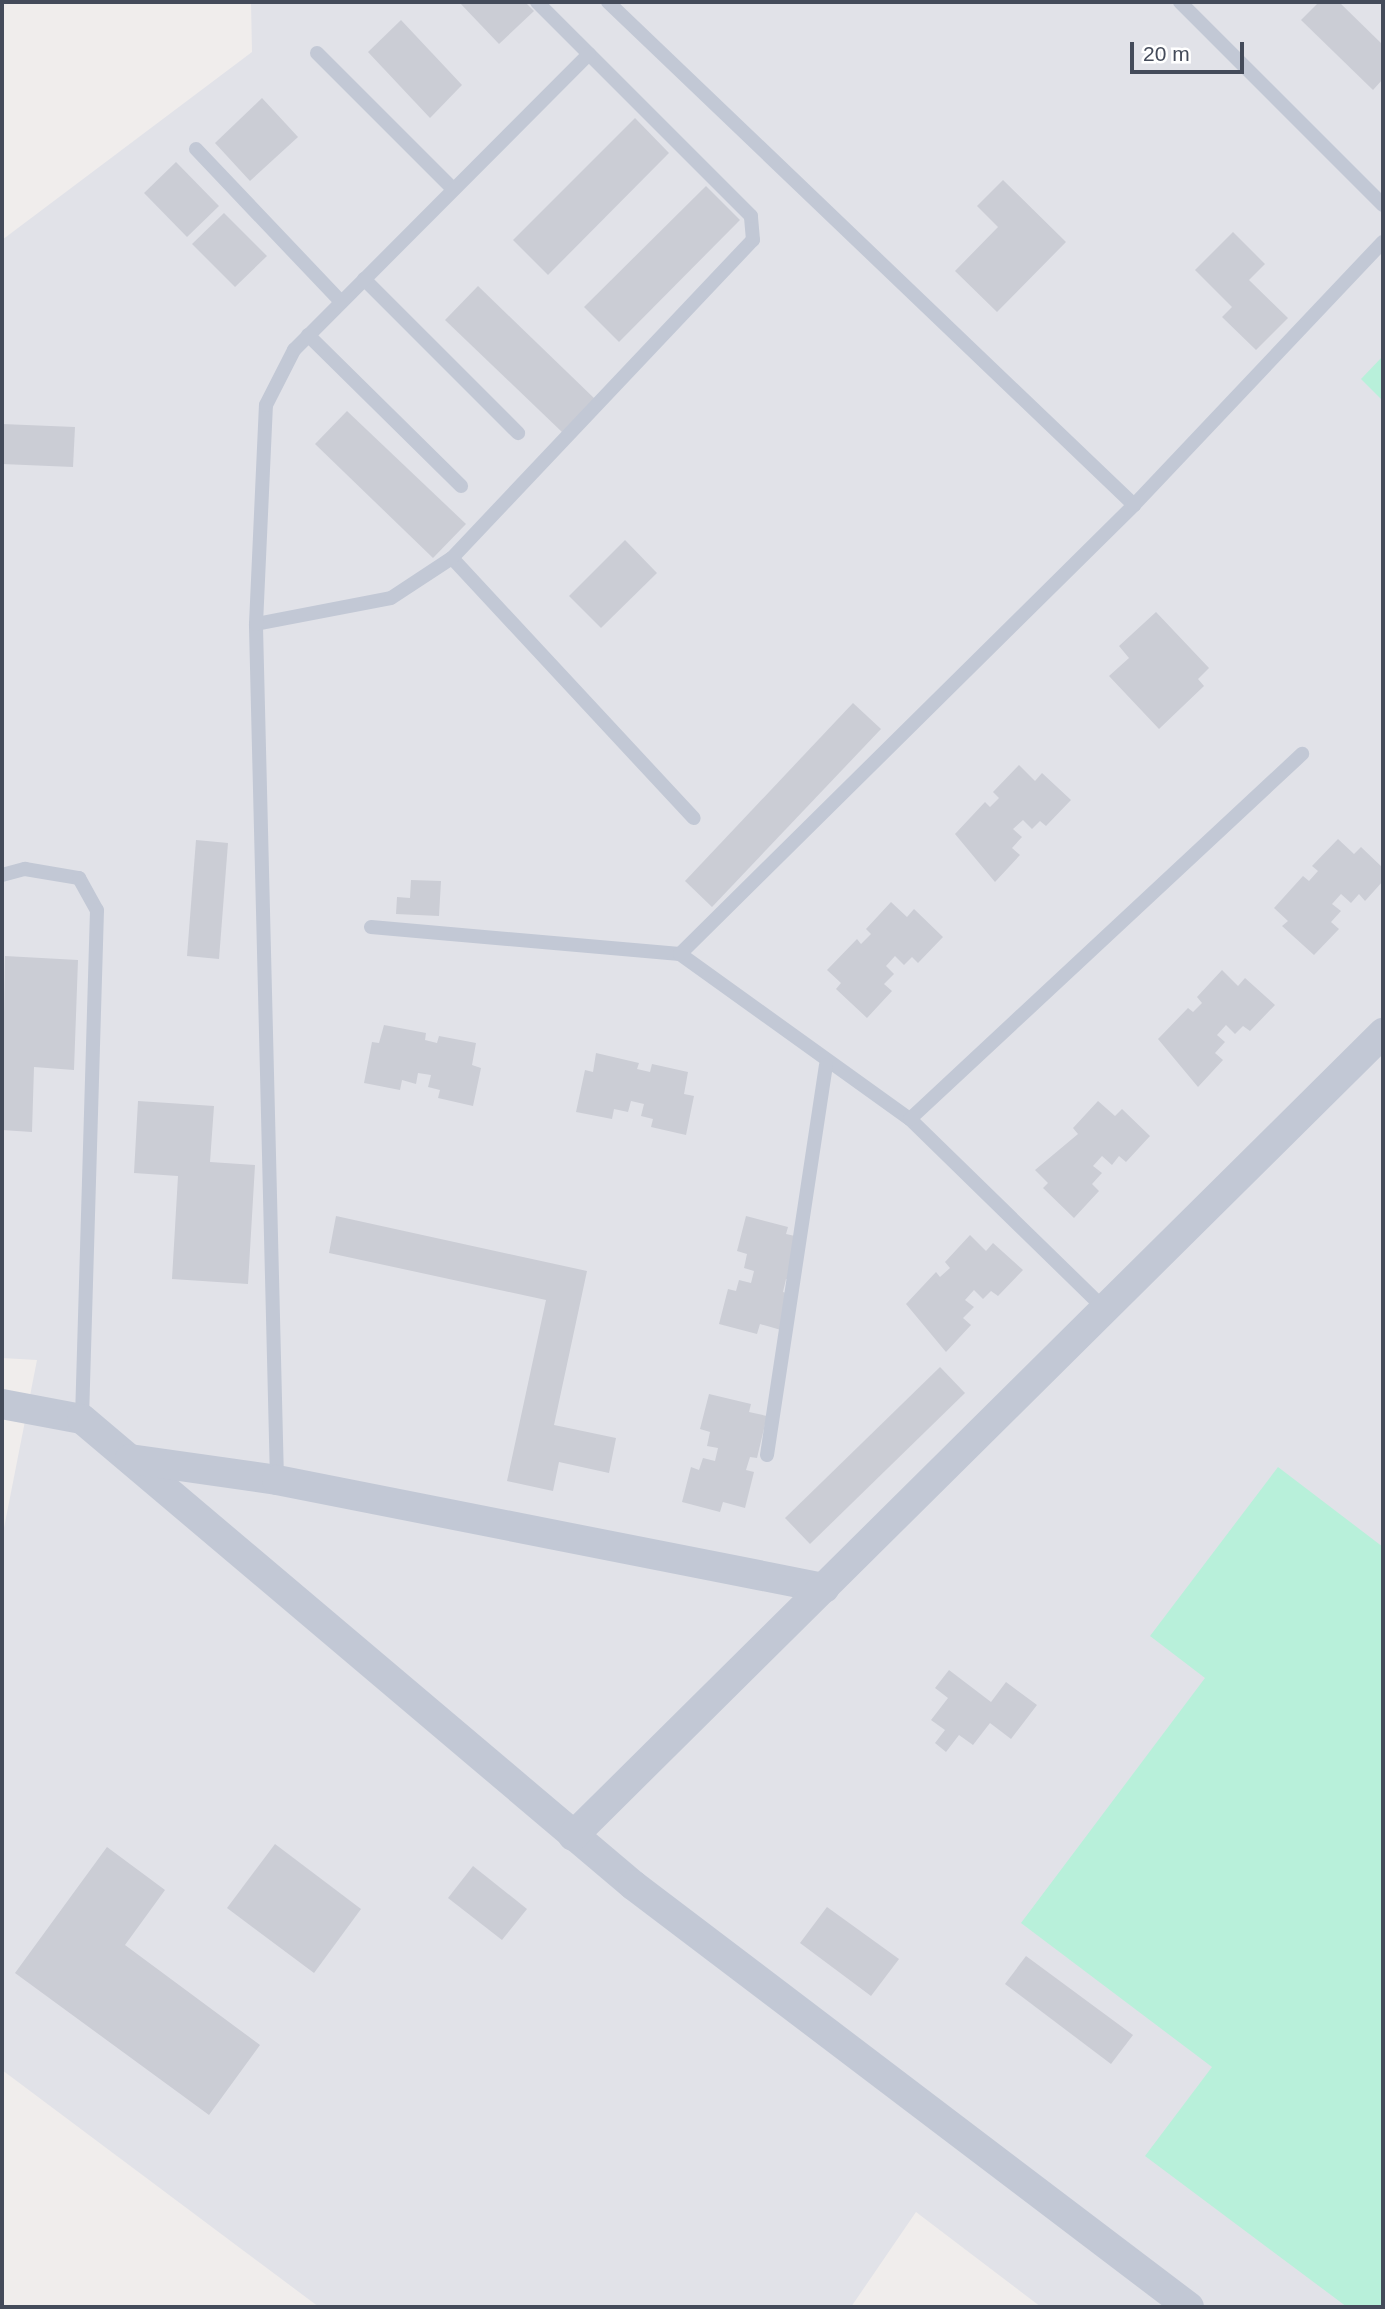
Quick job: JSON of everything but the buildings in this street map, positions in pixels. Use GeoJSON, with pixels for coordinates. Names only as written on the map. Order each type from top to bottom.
{"type":"FeatureCollection","features":[{"type":"Feature","properties":{"kind":"street"},"geometry":{"type":"LineString","coordinates":[[573,1836],[1383,1034]]}},
{"type":"Feature","properties":{"kind":"street"},"geometry":{"type":"LineString","coordinates":[[2,1404],[82,1419],[573,1836],[1189,2307]]}},
{"type":"Feature","properties":{"kind":"street"},"geometry":{"type":"LineString","coordinates":[[130,1460],[277,1480],[824,1588]]}},
{"type":"Feature","properties":{"kind":"lane"},"geometry":{"type":"LineString","coordinates":[[256,624],[391,598],[452,558],[753,240],[751,216],[537,2]]}},
{"type":"Feature","properties":{"kind":"lane"},"geometry":{"type":"LineString","coordinates":[[608,2],[1134,505]]}},
{"type":"Feature","properties":{"kind":"lane"},"geometry":{"type":"LineString","coordinates":[[1180,2],[1383,205]]}},
{"type":"Feature","properties":{"kind":"lane"},"geometry":{"type":"LineString","coordinates":[[317,52],[453,189]]}},
{"type":"Feature","properties":{"kind":"lane"},"geometry":{"type":"LineString","coordinates":[[277,1480],[256,624],[265,405],[308,335],[589,54]]}},
{"type":"Feature","properties":{"kind":"lane"},"geometry":{"type":"LineString","coordinates":[[196,149],[341,302]]}},
{"type":"Feature","properties":{"kind":"lane"},"geometry":{"type":"LineString","coordinates":[[680,954],[1134,505],[1383,243]]}},
{"type":"Feature","properties":{"kind":"lane"},"geometry":{"type":"LineString","coordinates":[[364,279],[518,433]]}},
{"type":"Feature","properties":{"kind":"lane"},"geometry":{"type":"LineString","coordinates":[[308,335],[461,486]]}},
{"type":"Feature","properties":{"kind":"lane"},"geometry":{"type":"LineString","coordinates":[[452,558],[694,818]]}},
{"type":"Feature","properties":{"kind":"lane"},"geometry":{"type":"LineString","coordinates":[[910,1119],[1302,754]]}},
{"type":"Feature","properties":{"kind":"lane"},"geometry":{"type":"LineString","coordinates":[[2,875],[25,869],[79,878],[97,910],[82,1419]]}},
{"type":"Feature","properties":{"kind":"lane"},"geometry":{"type":"LineString","coordinates":[[371,927],[680,954],[826,1065],[910,1119],[1105,1309]]}},
{"type":"Feature","properties":{"kind":"lane"},"geometry":{"type":"LineString","coordinates":[[767,1455],[826,1065]]}},
{"type":"Feature","properties":{"kind":"shaded area"},"geometry":{"type":"Polygon","coordinates":[[[251,2],[1383,2],[1383,2307],[1041,2307],[916,2212],[851,2307],[319,2307],[2,2070],[2,1538],[37,1360],[2,1358],[2,240],[252,52],[251,2]]]}},
{"type":"Feature","properties":{"kind":"green space"},"geometry":{"type":"Polygon","coordinates":[[[1383,356],[1383,401],[1361,379],[1383,356]]]}},
{"type":"Feature","properties":{"kind":"green space"},"geometry":{"type":"Polygon","coordinates":[[[1278,1467],[1383,1547],[1383,2307],[1347,2307],[1145,2156],[1212,2067],[1021,1923],[1205,1678],[1150,1636],[1278,1467]]]}}]}
